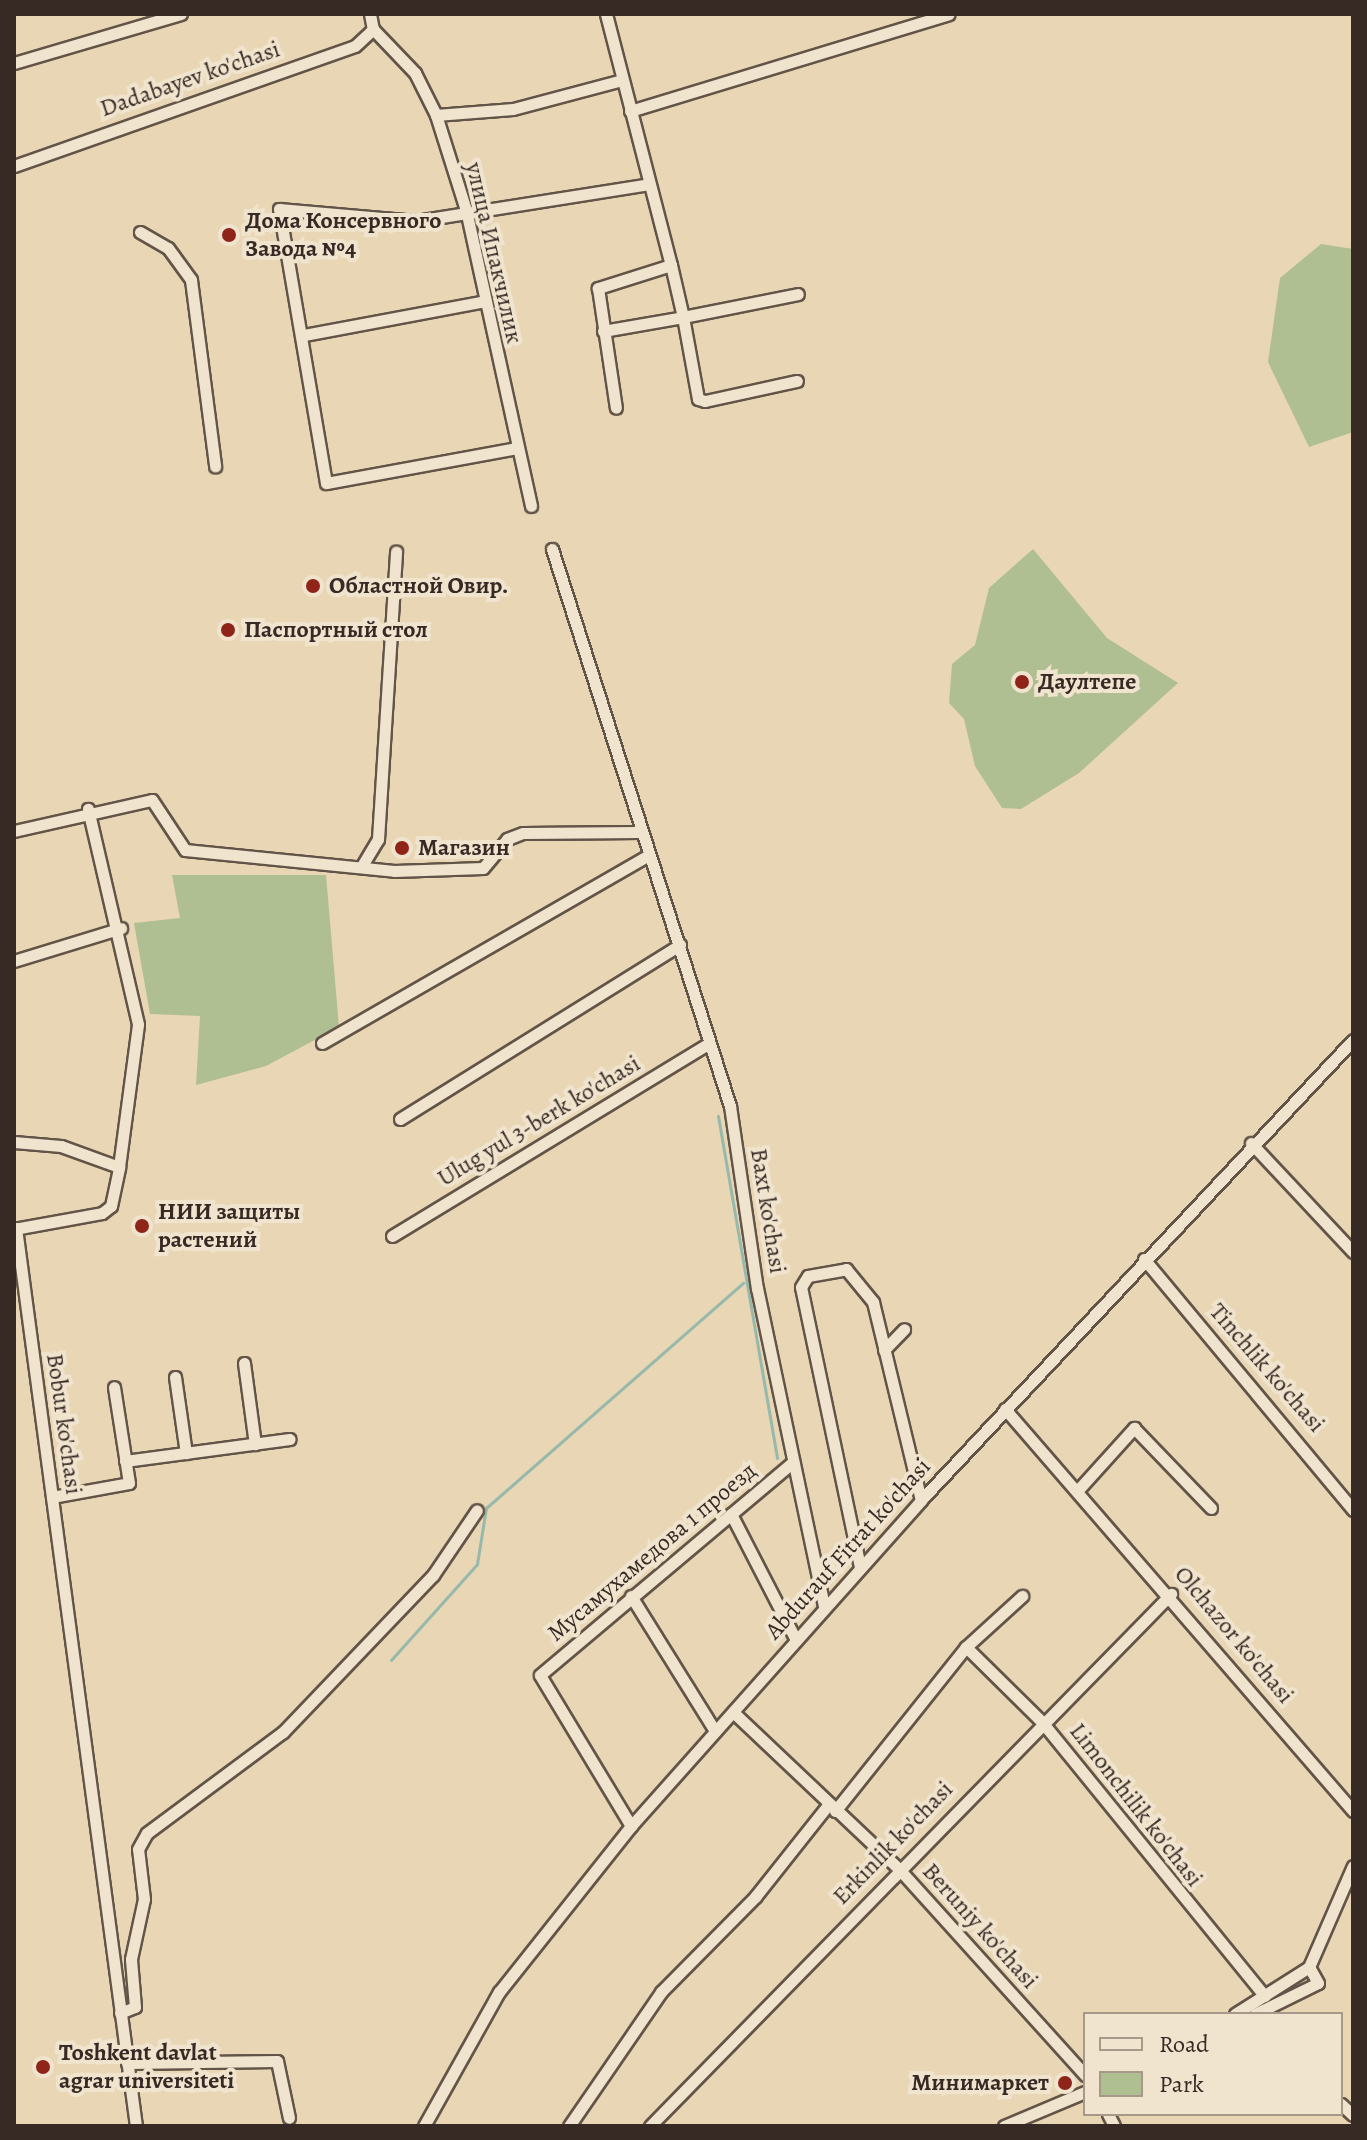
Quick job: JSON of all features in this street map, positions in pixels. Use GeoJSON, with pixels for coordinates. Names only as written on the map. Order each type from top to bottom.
{"type":"FeatureCollection","features":[{"type":"Feature","properties":{"kind":"street"},"geometry":{"type":"LineString","coordinates":[[14,63],[181,14]]}},
{"type":"Feature","properties":{"kind":"street"},"geometry":{"type":"LineString","coordinates":[[370,14],[373,29]]}},
{"type":"Feature","properties":{"kind":"street"},"geometry":{"type":"LineString","coordinates":[[606,14],[671,265],[698,399],[797,381]]}},
{"type":"Feature","properties":{"kind":"street"},"geometry":{"type":"LineString","coordinates":[[630,111],[949,14]]}},
{"type":"Feature","properties":{"kind":"street","name":"улица Ипакчилик"},"geometry":{"type":"LineString","coordinates":[[373,29],[415,73],[436,115],[466,210],[531,506]]}},
{"type":"Feature","properties":{"kind":"street","name":"Dadabayev ko'chasi"},"geometry":{"type":"LineString","coordinates":[[14,166],[355,46],[373,29]]}},
{"type":"Feature","properties":{"kind":"street"},"geometry":{"type":"LineString","coordinates":[[436,115],[513,109],[622,80]]}},
{"type":"Feature","properties":{"kind":"street"},"geometry":{"type":"LineString","coordinates":[[517,448],[326,483],[304,335],[279,209],[416,221],[466,210],[649,184]]}},
{"type":"Feature","properties":{"kind":"street"},"geometry":{"type":"LineString","coordinates":[[140,232],[168,248],[191,280],[215,466]]}},
{"type":"Feature","properties":{"kind":"street"},"geometry":{"type":"LineString","coordinates":[[616,408],[598,288],[671,265]]}},
{"type":"Feature","properties":{"kind":"street"},"geometry":{"type":"LineString","coordinates":[[603,331],[798,294]]}},
{"type":"Feature","properties":{"kind":"street"},"geometry":{"type":"LineString","coordinates":[[304,335],[485,301]]}},
{"type":"Feature","properties":{"kind":"street","name":"Baxt ko'chasi"},"geometry":{"type":"LineString","coordinates":[[552,549],[639,832],[680,945],[730,1106],[793,1462],[824,1605]]}},
{"type":"Feature","properties":{"kind":"street"},"geometry":{"type":"LineString","coordinates":[[363,864],[378,839],[396,552]]}},
{"type":"Feature","properties":{"kind":"street"},"geometry":{"type":"LineString","coordinates":[[14,831],[88,809],[152,800],[185,850],[363,864],[394,871],[483,868],[507,839],[523,833],[639,832]]}},
{"type":"Feature","properties":{"kind":"street","name":"Bobur ko'chasi"},"geometry":{"type":"LineString","coordinates":[[88,809],[121,928],[138,1024],[119,1167],[111,1206],[102,1213],[15,1228],[136,2126]]}},
{"type":"Feature","properties":{"kind":"street"},"geometry":{"type":"LineString","coordinates":[[322,1043],[647,856]]}},
{"type":"Feature","properties":{"kind":"street"},"geometry":{"type":"LineString","coordinates":[[14,961],[121,928]]}},
{"type":"Feature","properties":{"kind":"street"},"geometry":{"type":"LineString","coordinates":[[400,1119],[680,945]]}},
{"type":"Feature","properties":{"kind":"street","name":"Abdurauf Fitrat ko'chasi"},"geometry":{"type":"LineString","coordinates":[[424,2126],[499,1992],[631,1826],[824,1605],[1251,1143],[1353,1040]]}},
{"type":"Feature","properties":{"kind":"street","name":"Ulug yul 3-berk ko'chasi"},"geometry":{"type":"LineString","coordinates":[[392,1236],[709,1043]]}},
{"type":"Feature","properties":{"kind":"street"},"geometry":{"type":"LineString","coordinates":[[14,1142],[61,1146],[119,1167]]}},
{"type":"Feature","properties":{"kind":"street"},"geometry":{"type":"LineString","coordinates":[[1251,1143],[1353,1252]]}},
{"type":"Feature","properties":{"kind":"street","name":"Tinchlik ko'chasi"},"geometry":{"type":"LineString","coordinates":[[1144,1259],[1353,1510]]}},
{"type":"Feature","properties":{"kind":"street"},"geometry":{"type":"LineString","coordinates":[[860,1567],[802,1281],[846,1269],[873,1302],[921,1500]]}},
{"type":"Feature","properties":{"kind":"street"},"geometry":{"type":"LineString","coordinates":[[884,1350],[904,1329]]}},
{"type":"Feature","properties":{"kind":"street"},"geometry":{"type":"LineString","coordinates":[[244,1363],[255,1444]]}},
{"type":"Feature","properties":{"kind":"street"},"geometry":{"type":"LineString","coordinates":[[175,1377],[186,1453]]}},
{"type":"Feature","properties":{"kind":"street"},"geometry":{"type":"LineString","coordinates":[[52,1497],[129,1483],[114,1387]]}},
{"type":"Feature","properties":{"kind":"street","name":"Olchazor ko'chasi"},"geometry":{"type":"LineString","coordinates":[[1005,1409],[1171,1594],[1353,1811]]}},
{"type":"Feature","properties":{"kind":"street"},"geometry":{"type":"LineString","coordinates":[[1078,1490],[1134,1428],[1211,1508]]}},
{"type":"Feature","properties":{"kind":"street"},"geometry":{"type":"LineString","coordinates":[[125,1461],[290,1439]]}},
{"type":"Feature","properties":{"kind":"street","name":"Мусамухамедова 1 проезд"},"geometry":{"type":"LineString","coordinates":[[631,1826],[540,1675],[793,1462]]}},
{"type":"Feature","properties":{"kind":"street"},"geometry":{"type":"LineString","coordinates":[[120,2013],[135,2007],[131,1959],[144,1899],[138,1849],[147,1833],[283,1732],[433,1575],[477,1510]]}},
{"type":"Feature","properties":{"kind":"street"},"geometry":{"type":"LineString","coordinates":[[731,1514],[796,1640]]}},
{"type":"Feature","properties":{"kind":"street","name":"Erkinlik ko'chasi"},"geometry":{"type":"LineString","coordinates":[[650,2126],[898,1868],[1171,1594]]}},
{"type":"Feature","properties":{"kind":"street"},"geometry":{"type":"LineString","coordinates":[[631,1596],[715,1731]]}},
{"type":"Feature","properties":{"kind":"street"},"geometry":{"type":"LineString","coordinates":[[569,2126],[661,1992],[755,1897],[966,1647],[1022,1596]]}},
{"type":"Feature","properties":{"kind":"street","name":"Limonchilik ko'chasi"},"geometry":{"type":"LineString","coordinates":[[966,1647],[1042,1722],[1265,1996]]}},
{"type":"Feature","properties":{"kind":"street","name":"Beruniy ko'chasi"},"geometry":{"type":"LineString","coordinates":[[733,1712],[898,1868],[1083,2073]]}},
{"type":"Feature","properties":{"kind":"street"},"geometry":{"type":"LineString","coordinates":[[1238,2012],[1309,1967],[1349,1883],[1353,1866]]}},
{"type":"Feature","properties":{"kind":"street"},"geometry":{"type":"LineString","coordinates":[[1259,2012],[1318,1983],[1309,1967]]}},
{"type":"Feature","properties":{"kind":"street"},"geometry":{"type":"LineString","coordinates":[[127,2063],[277,2061],[289,2118]]}},
{"type":"Feature","properties":{"kind":"street"},"geometry":{"type":"LineString","coordinates":[[1004,2126],[1083,2093]]}},
{"type":"Feature","properties":{"kind":"green space"},"geometry":{"type":"Polygon","coordinates":[[[1321,244],[1353,249],[1353,432],[1309,447],[1268,362],[1280,278],[1321,244]]]}},
{"type":"Feature","properties":{"kind":"green space"},"geometry":{"type":"Polygon","coordinates":[[[1033,549],[1107,638],[1178,683],[1079,773],[1021,809],[1002,808],[975,766],[964,719],[949,703],[952,664],[975,645],[989,588],[1033,549]]]}},
{"type":"Feature","properties":{"kind":"green space"},"geometry":{"type":"Polygon","coordinates":[[[172,875],[326,875],[339,1027],[266,1066],[196,1085],[200,1016],[150,1014],[134,923],[180,918],[172,875]]]}},
{"type":"Feature","properties":{"kind":"waterway"},"geometry":{"type":"LineString","coordinates":[[718,1116],[777,1458]]}},
{"type":"Feature","properties":{"kind":"waterway"},"geometry":{"type":"LineString","coordinates":[[391,1660],[477,1564],[486,1508],[743,1283]]}},
{"type":"Feature","properties":{"kind":"place","name":"Дома Консервного Завода №4"},"geometry":{"type":"Point","coordinates":[229,235]}},
{"type":"Feature","properties":{"kind":"place","name":"Областной Овир."},"geometry":{"type":"Point","coordinates":[313,586]}},
{"type":"Feature","properties":{"kind":"place","name":"Паспортный стол"},"geometry":{"type":"Point","coordinates":[228,630]}},
{"type":"Feature","properties":{"kind":"place","name":"Даултепе"},"geometry":{"type":"Point","coordinates":[1022,682]}},
{"type":"Feature","properties":{"kind":"place","name":"Магазин"},"geometry":{"type":"Point","coordinates":[402,848]}},
{"type":"Feature","properties":{"kind":"place","name":"НИИ защиты растений"},"geometry":{"type":"Point","coordinates":[142,1226]}},
{"type":"Feature","properties":{"kind":"place","name":"Toshkent davlat agrar universiteti"},"geometry":{"type":"Point","coordinates":[43,2067]}},
{"type":"Feature","properties":{"kind":"place","name":"Минимаркет"},"geometry":{"type":"Point","coordinates":[1065,2083]}}]}
